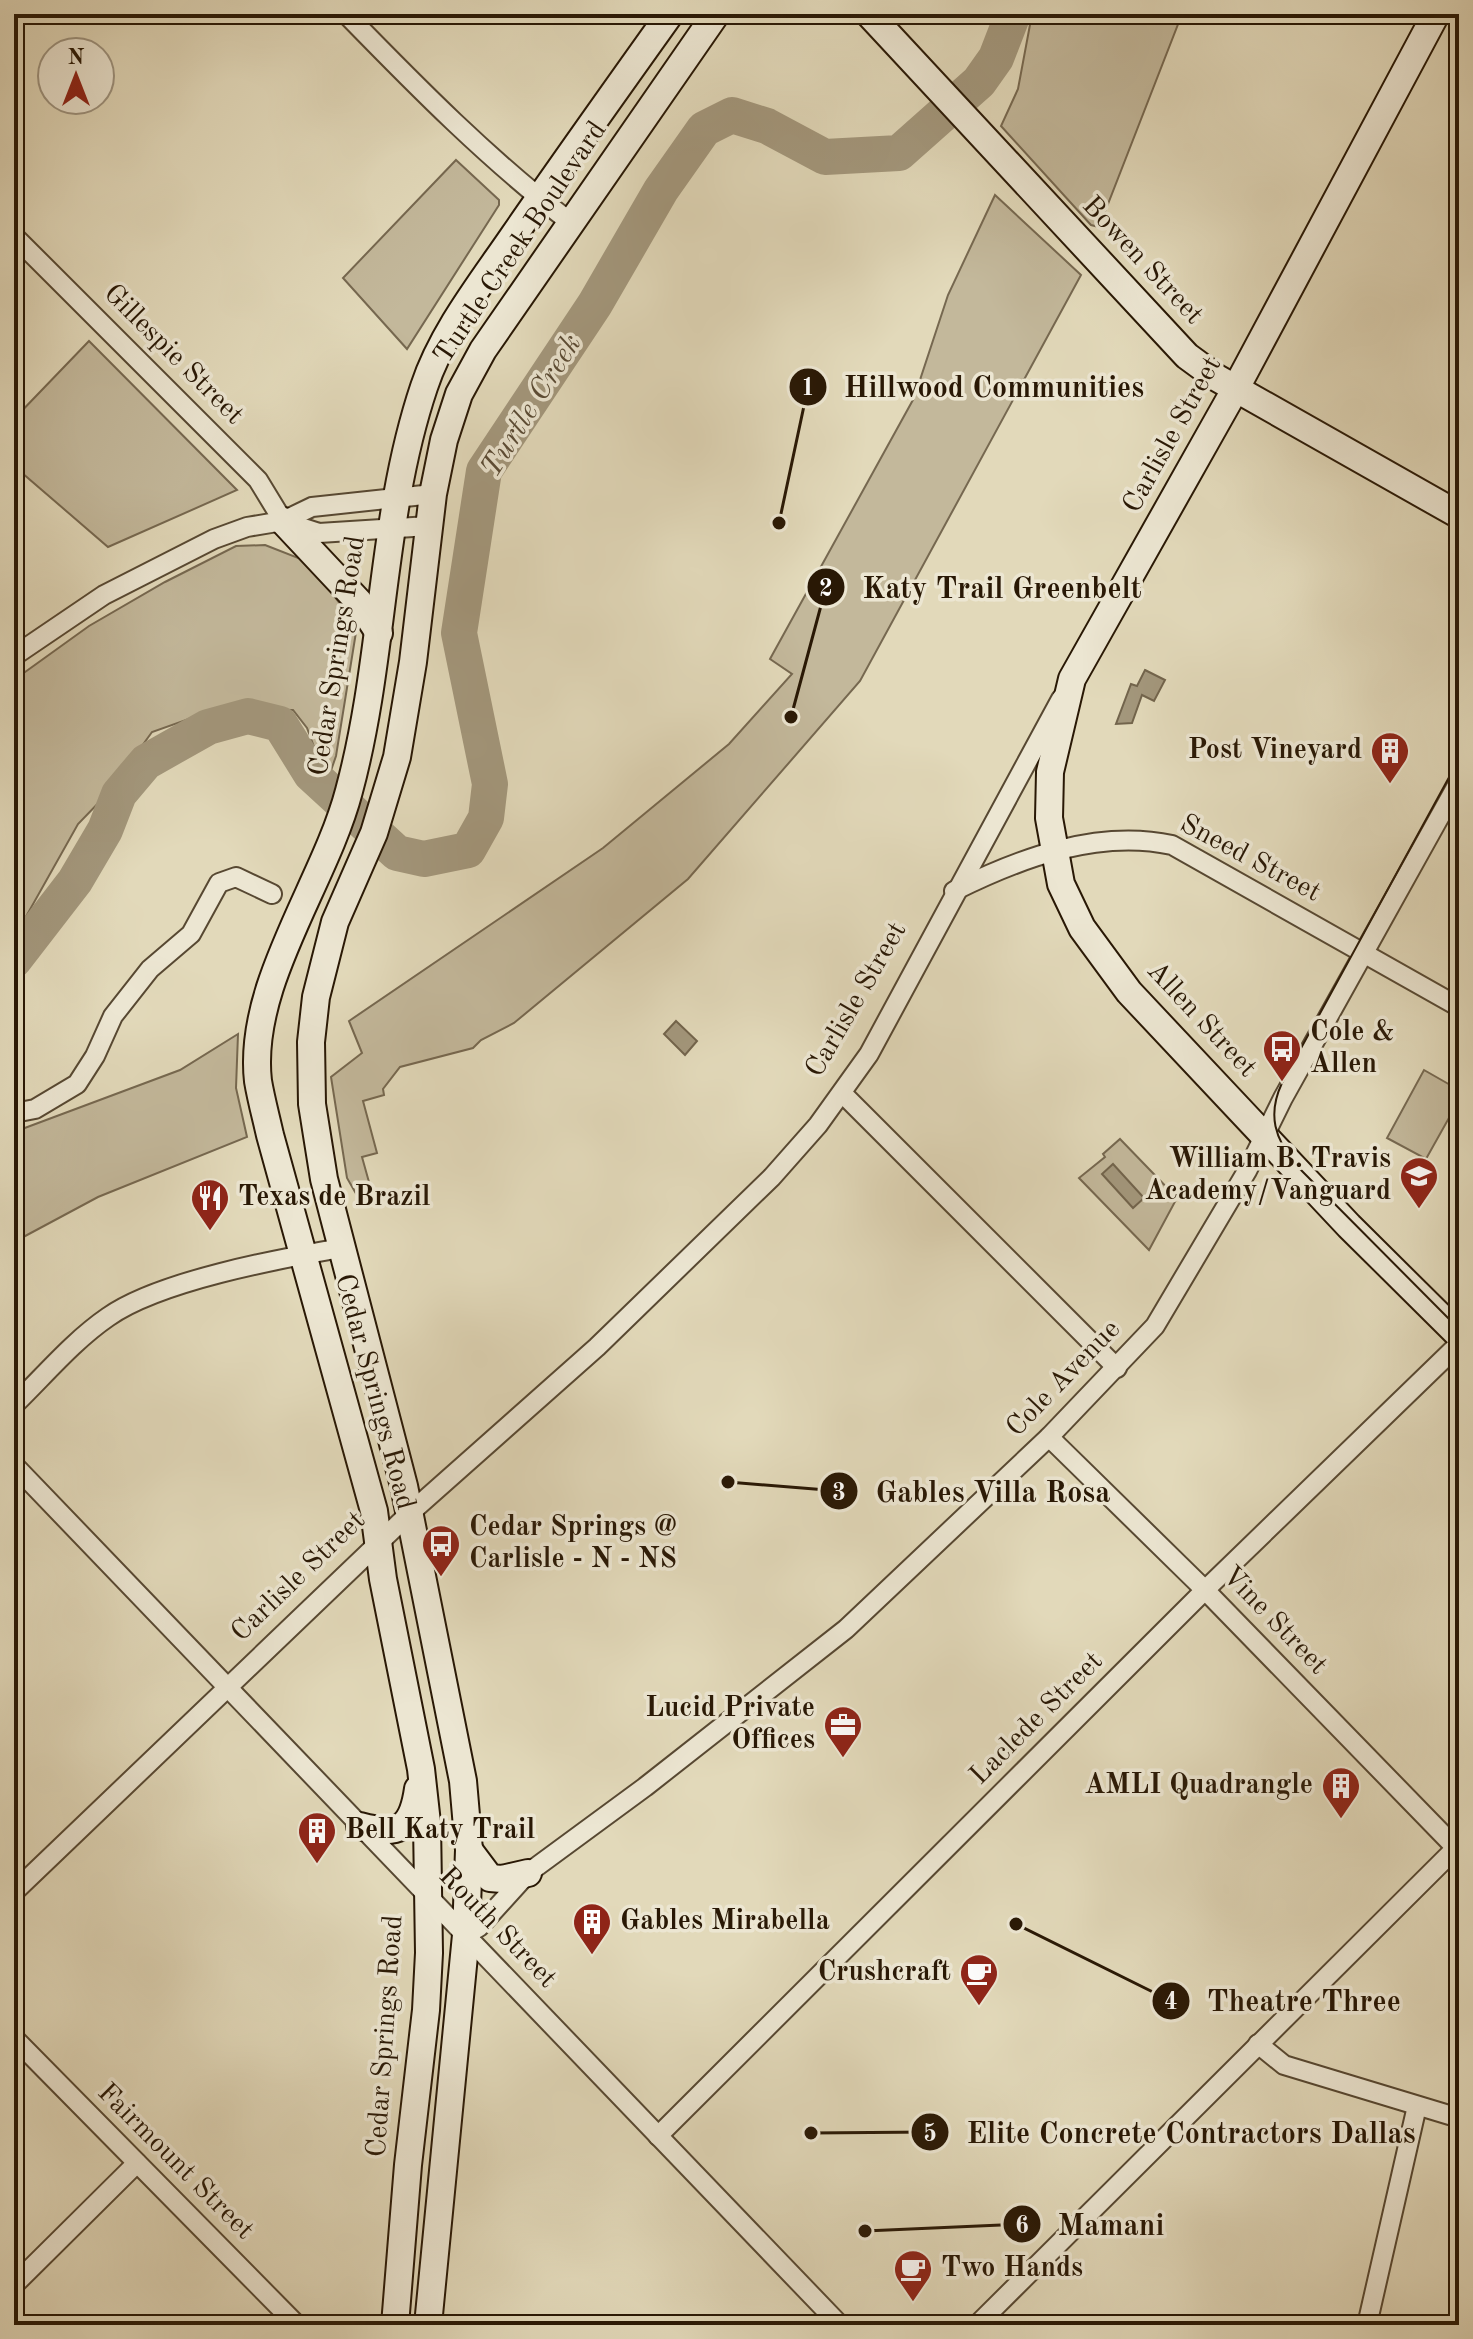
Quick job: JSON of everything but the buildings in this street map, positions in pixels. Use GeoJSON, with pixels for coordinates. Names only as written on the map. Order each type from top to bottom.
{"type":"FeatureCollection","features":[{"type":"Feature","properties":{"kind":"main road","name":"Turtle Creek Boulevard"},"geometry":{"type":"LineString","coordinates":[[397,495],[428,374],[455,324],[539,198],[670,14]]}},
{"type":"Feature","properties":{"kind":"main road","name":"Turtle Creek Boulevard"},"geometry":{"type":"LineString","coordinates":[[433,494],[444,440],[459,394],[483,350],[716,14]]}},
{"type":"Feature","properties":{"kind":"main road","name":"Bowen Street"},"geometry":{"type":"LineString","coordinates":[[869,14],[1160,331],[1187,356],[1236,388],[1459,515]]}},
{"type":"Feature","properties":{"kind":"main road","name":"Carlisle Street"},"geometry":{"type":"LineString","coordinates":[[1072,679],[1236,388],[1436,14]]}},
{"type":"Feature","properties":{"kind":"main road","name":"Cedar Springs Road"},"geometry":{"type":"LineString","coordinates":[[428,2325],[466,1935],[469,1850],[454,1728],[410,1513],[324,1179],[312,1104],[311,1042],[324,959],[352,879],[374,833],[397,757],[413,662],[433,494]]}},
{"type":"Feature","properties":{"kind":"main road","name":"Cedar Springs Road"},"geometry":{"type":"LineString","coordinates":[[395,2325],[408,2165],[426,2010],[427,1823],[421,1769],[374,1511],[353,1425],[270,1135],[258,1079],[260,1039],[270,993],[288,942],[326,859],[349,792],[379,633],[397,495]]}},
{"type":"Feature","properties":{"kind":"main road"},"geometry":{"type":"LineString","coordinates":[[283,521],[359,602],[379,633]]}},
{"type":"Feature","properties":{"kind":"main road","name":"Allen Street"},"geometry":{"type":"LineString","coordinates":[[1072,679],[1050,772],[1053,853],[1061,884],[1077,917],[1129,992],[1459,1335]]}},
{"type":"Feature","properties":{"kind":"main road"},"geometry":{"type":"LineString","coordinates":[[360,1826],[390,1832],[408,1822],[416,1803],[421,1769]]}},
{"type":"Feature","properties":{"kind":"main road"},"geometry":{"type":"LineString","coordinates":[[469,1850],[490,1878],[502,1879],[528,1873]]}},
{"type":"Feature","properties":{"kind":"street"},"geometry":{"type":"LineString","coordinates":[[346,14],[453,124],[570,222]]}},
{"type":"Feature","properties":{"kind":"street","name":"Gillespie Street"},"geometry":{"type":"LineString","coordinates":[[14,236],[258,480],[283,521]]}},
{"type":"Feature","properties":{"kind":"street"},"geometry":{"type":"LineString","coordinates":[[14,656],[64,619],[177,557],[247,527],[283,521],[312,507],[397,495],[433,494]]}},
{"type":"Feature","properties":{"kind":"street"},"geometry":{"type":"LineString","coordinates":[[283,521],[319,533],[429,526]]}},
{"type":"Feature","properties":{"kind":"street","name":"Carlisle Street"},"geometry":{"type":"LineString","coordinates":[[14,1892],[410,1513],[597,1347],[772,1177],[843,1094],[874,1045],[954,891],[1072,679]]}},
{"type":"Feature","properties":{"kind":"street","name":"Cole Avenue"},"geometry":{"type":"LineString","coordinates":[[466,1935],[479,1927],[528,1873],[803,1666],[901,1580],[1049,1437],[1155,1326],[1265,1136],[1459,782]]}},
{"type":"Feature","properties":{"kind":"street","name":"Sneed Street"},"geometry":{"type":"LineString","coordinates":[[954,891],[990,873],[1107,839],[1134,838],[1172,845],[1459,1007]]}},
{"type":"Feature","properties":{"kind":"street"},"geometry":{"type":"LineString","coordinates":[[14,1113],[35,1109],[77,1084],[95,1056],[113,1016],[150,969],[191,934],[219,883],[236,877],[246,879],[272,894]]}},
{"type":"Feature","properties":{"kind":"street"},"geometry":{"type":"LineString","coordinates":[[843,1094],[1117,1368]]}},
{"type":"Feature","properties":{"kind":"street"},"geometry":{"type":"LineString","coordinates":[[14,1405],[82,1339],[123,1307],[150,1295],[305,1254],[341,1248]]}},
{"type":"Feature","properties":{"kind":"street","name":"Laclede Street"},"geometry":{"type":"LineString","coordinates":[[658,2136],[1205,1590],[1459,1344]]}},
{"type":"Feature","properties":{"kind":"street","name":"Vine Street"},"geometry":{"type":"LineString","coordinates":[[1049,1437],[1458,1846]]}},
{"type":"Feature","properties":{"kind":"street","name":"Routh Street"},"geometry":{"type":"LineString","coordinates":[[14,1465],[231,1687],[360,1826],[840,2325]]}},
{"type":"Feature","properties":{"kind":"street"},"geometry":{"type":"LineString","coordinates":[[977,2325],[1458,1846]]}},
{"type":"Feature","properties":{"kind":"street","name":"Fairmount Street"},"geometry":{"type":"LineString","coordinates":[[14,2038],[297,2325]]}},
{"type":"Feature","properties":{"kind":"street"},"geometry":{"type":"LineString","coordinates":[[1258,2044],[1284,2065],[1459,2118]]}},
{"type":"Feature","properties":{"kind":"street"},"geometry":{"type":"LineString","coordinates":[[1367,2325],[1417,2106]]}},
{"type":"Feature","properties":{"kind":"street"},"geometry":{"type":"LineString","coordinates":[[14,2285],[137,2163]]}},
{"type":"Feature","properties":{"kind":"shaded area"},"geometry":{"type":"Polygon","coordinates":[[[1032,14],[1182,14],[1099,227],[1091,225],[1001,126],[1018,89],[1032,14]]]}},
{"type":"Feature","properties":{"kind":"shaded area"},"geometry":{"type":"Polygon","coordinates":[[[456,160],[499,200],[499,205],[407,349],[343,278],[456,160]]]}},
{"type":"Feature","properties":{"kind":"shaded area"},"geometry":{"type":"Polygon","coordinates":[[[995,195],[1081,275],[860,681],[688,879],[514,1023],[481,1040],[473,1048],[400,1067],[383,1089],[384,1095],[363,1101],[377,1153],[362,1157],[374,1200],[362,1204],[347,1178],[331,1077],[362,1053],[349,1021],[603,848],[729,744],[792,674],[770,659],[914,398],[948,295],[995,195]]]}},
{"type":"Feature","properties":{"kind":"shaded area"},"geometry":{"type":"Polygon","coordinates":[[[89,341],[237,490],[108,547],[14,466],[14,419],[89,341]]]}},
{"type":"Feature","properties":{"kind":"shaded area"},"geometry":{"type":"Polygon","coordinates":[[[265,545],[301,559],[321,579],[357,626],[336,756],[327,782],[307,728],[293,710],[217,709],[152,732],[108,793],[78,824],[14,938],[14,680],[89,626],[165,582],[236,546],[265,545]]]}},
{"type":"Feature","properties":{"kind":"shaded area"},"geometry":{"type":"Polygon","coordinates":[[[1145,670],[1165,680],[1154,701],[1142,695],[1132,723],[1116,724],[1131,684],[1137,686],[1145,670]]]}},
{"type":"Feature","properties":{"kind":"shaded area"},"geometry":{"type":"Polygon","coordinates":[[[676,1021],[697,1041],[685,1055],[664,1034],[676,1021]]]}},
{"type":"Feature","properties":{"kind":"shaded area"},"geometry":{"type":"Polygon","coordinates":[[[238,1034],[236,1088],[247,1137],[98,1197],[14,1242],[14,1132],[180,1070],[238,1034]]]}},
{"type":"Feature","properties":{"kind":"shaded area"},"geometry":{"type":"Polygon","coordinates":[[[1424,1070],[1459,1090],[1459,1100],[1426,1159],[1387,1138],[1424,1070]]]}},
{"type":"Feature","properties":{"kind":"shaded area"},"geometry":{"type":"Polygon","coordinates":[[[1120,1139],[1177,1198],[1149,1250],[1079,1178],[1105,1157],[1103,1154],[1120,1139]]]}},
{"type":"Feature","properties":{"kind":"shaded area"},"geometry":{"type":"Polygon","coordinates":[[[1113,1164],[1144,1198],[1133,1208],[1102,1174],[1113,1164]]]}},
{"type":"Feature","properties":{"kind":"waterway","name":"Turtle Creek"},"geometry":{"type":"LineString","coordinates":[[14,960],[75,881],[105,830],[119,794],[146,762],[208,727],[248,716],[280,724],[311,774],[397,853],[424,859],[468,850],[486,818],[490,784],[459,633],[484,471],[595,304],[661,190],[704,129],[732,115],[767,126],[825,157],[899,153],[979,82],[996,58],[1013,14]]}},
{"type":"Feature","properties":{"kind":"tram line"},"geometry":{"type":"LineString","coordinates":[[1459,759],[1282,1083],[1274,1116],[1278,1136],[1296,1165],[1459,1329]]}},
{"type":"Feature","properties":{"kind":"place","name":"Hillwood Communities"},"geometry":{"type":"Point","coordinates":[779,523]}},
{"type":"Feature","properties":{"kind":"place","name":"Katy Trail Greenbelt"},"geometry":{"type":"Point","coordinates":[791,717]}},
{"type":"Feature","properties":{"kind":"place","name":"Post Vineyard"},"geometry":{"type":"Point","coordinates":[1390,785]}},
{"type":"Feature","properties":{"kind":"place","name":"Cole & Allen"},"geometry":{"type":"Point","coordinates":[1282,1083]}},
{"type":"Feature","properties":{"kind":"place","name":"William B. Travis Academy/Vanguard"},"geometry":{"type":"Point","coordinates":[1419,1210]}},
{"type":"Feature","properties":{"kind":"place","name":"Texas de Brazil"},"geometry":{"type":"Point","coordinates":[210,1232]}},
{"type":"Feature","properties":{"kind":"place","name":"Gables Villa Rosa"},"geometry":{"type":"Point","coordinates":[728,1482]}},
{"type":"Feature","properties":{"kind":"place","name":"Cedar Springs @ Carlisle - N - NS"},"geometry":{"type":"Point","coordinates":[441,1578]}},
{"type":"Feature","properties":{"kind":"place","name":"Lucid Private Offices"},"geometry":{"type":"Point","coordinates":[843,1759]}},
{"type":"Feature","properties":{"kind":"place","name":"AMLI Quadrangle"},"geometry":{"type":"Point","coordinates":[1341,1820]}},
{"type":"Feature","properties":{"kind":"place","name":"Bell Katy Trail"},"geometry":{"type":"Point","coordinates":[317,1865]}},
{"type":"Feature","properties":{"kind":"place","name":"Theatre Three"},"geometry":{"type":"Point","coordinates":[1016,1924]}},
{"type":"Feature","properties":{"kind":"place","name":"Gables Mirabella"},"geometry":{"type":"Point","coordinates":[592,1956]}},
{"type":"Feature","properties":{"kind":"place","name":"Crushcraft"},"geometry":{"type":"Point","coordinates":[979,2007]}},
{"type":"Feature","properties":{"kind":"place","name":"Elite Concrete Contractors Dallas"},"geometry":{"type":"Point","coordinates":[811,2133]}},
{"type":"Feature","properties":{"kind":"place","name":"Mamani"},"geometry":{"type":"Point","coordinates":[865,2231]}},
{"type":"Feature","properties":{"kind":"place","name":"Two Hands"},"geometry":{"type":"Point","coordinates":[913,2303]}}]}
